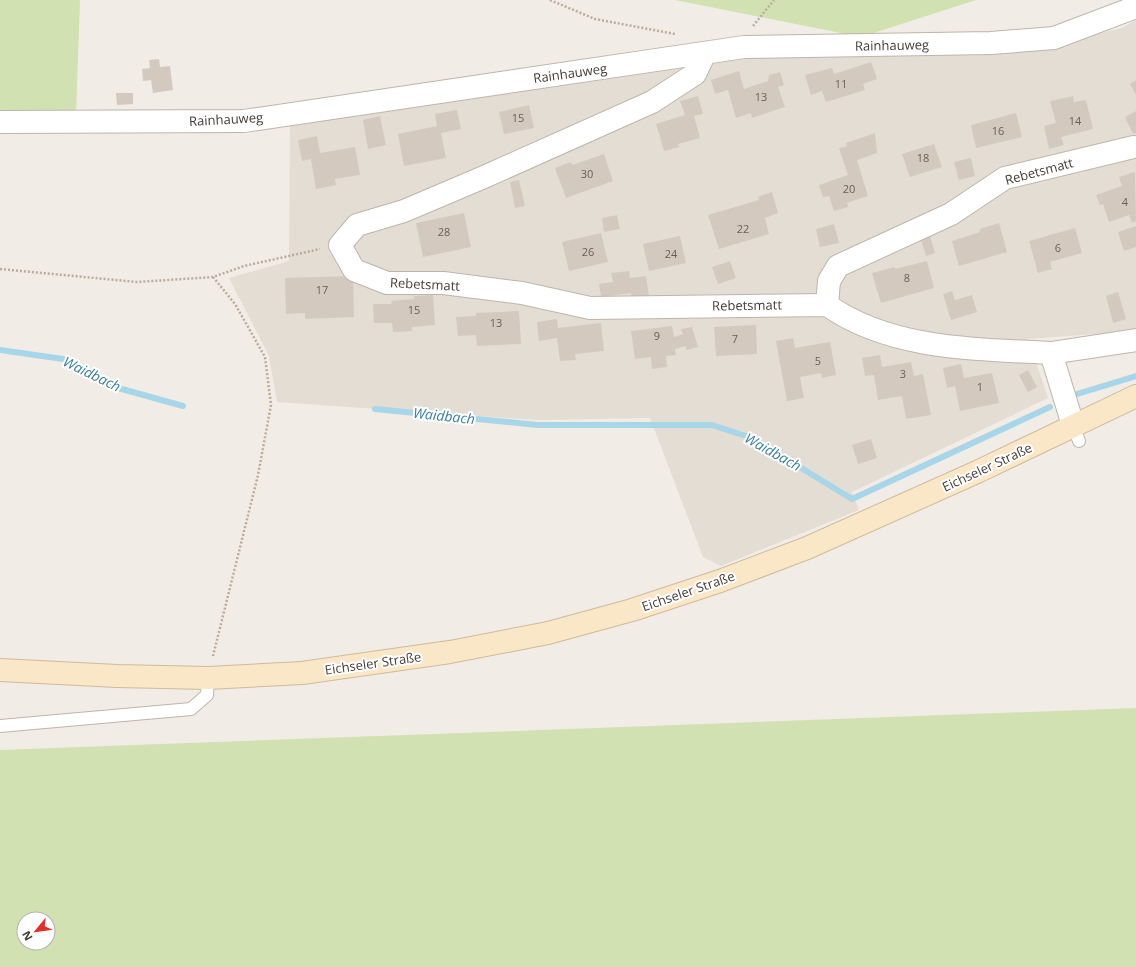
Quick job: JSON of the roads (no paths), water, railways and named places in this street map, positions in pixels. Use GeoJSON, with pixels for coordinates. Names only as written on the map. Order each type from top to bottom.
{"type":"FeatureCollection","features":[{"type":"Feature","properties":{"kind":"main road","name":"Eichseler Straße"},"geometry":{"type":"LineString","coordinates":[[0,670],[117,676],[208,678],[302,673],[450,652],[548,633],[632,610],[720,581],[807,548],[977,472],[1076,433],[1136,396]]}},
{"type":"Feature","properties":{"kind":"street","name":"Rainhauweg"},"geometry":{"type":"LineString","coordinates":[[0,122],[244,121],[744,47],[991,43],[1054,38],[1136,6]]}},
{"type":"Feature","properties":{"kind":"street","name":"Rebetsmatt"},"geometry":{"type":"LineString","coordinates":[[705,53],[695,74],[652,102],[404,211],[357,225],[340,244],[354,270],[387,283],[443,283],[522,293],[590,308],[827,305],[829,281],[838,266],[951,214],[1005,178],[1134,147]]}},
{"type":"Feature","properties":{"kind":"street"},"geometry":{"type":"LineString","coordinates":[[827,305],[846,319],[891,334],[951,348],[1051,353],[1136,340]]}},
{"type":"Feature","properties":{"kind":"street"},"geometry":{"type":"LineString","coordinates":[[1051,353],[1076,433]]}},
{"type":"Feature","properties":{"kind":"lane"},"geometry":{"type":"LineString","coordinates":[[0,726],[191,709],[207,696],[208,678]]}},
{"type":"Feature","properties":{"kind":"waterway","name":"Waidbach"},"geometry":{"type":"LineString","coordinates":[[0,350],[63,359],[111,386],[183,406]]}},
{"type":"Feature","properties":{"kind":"waterway","name":"Waidbach"},"geometry":{"type":"LineString","coordinates":[[1077,394],[1136,376]]}},
{"type":"Feature","properties":{"kind":"waterway","name":"Waidbach"},"geometry":{"type":"LineString","coordinates":[[375,409],[538,425],[712,425],[752,438],[852,499],[1050,407]]}}]}
